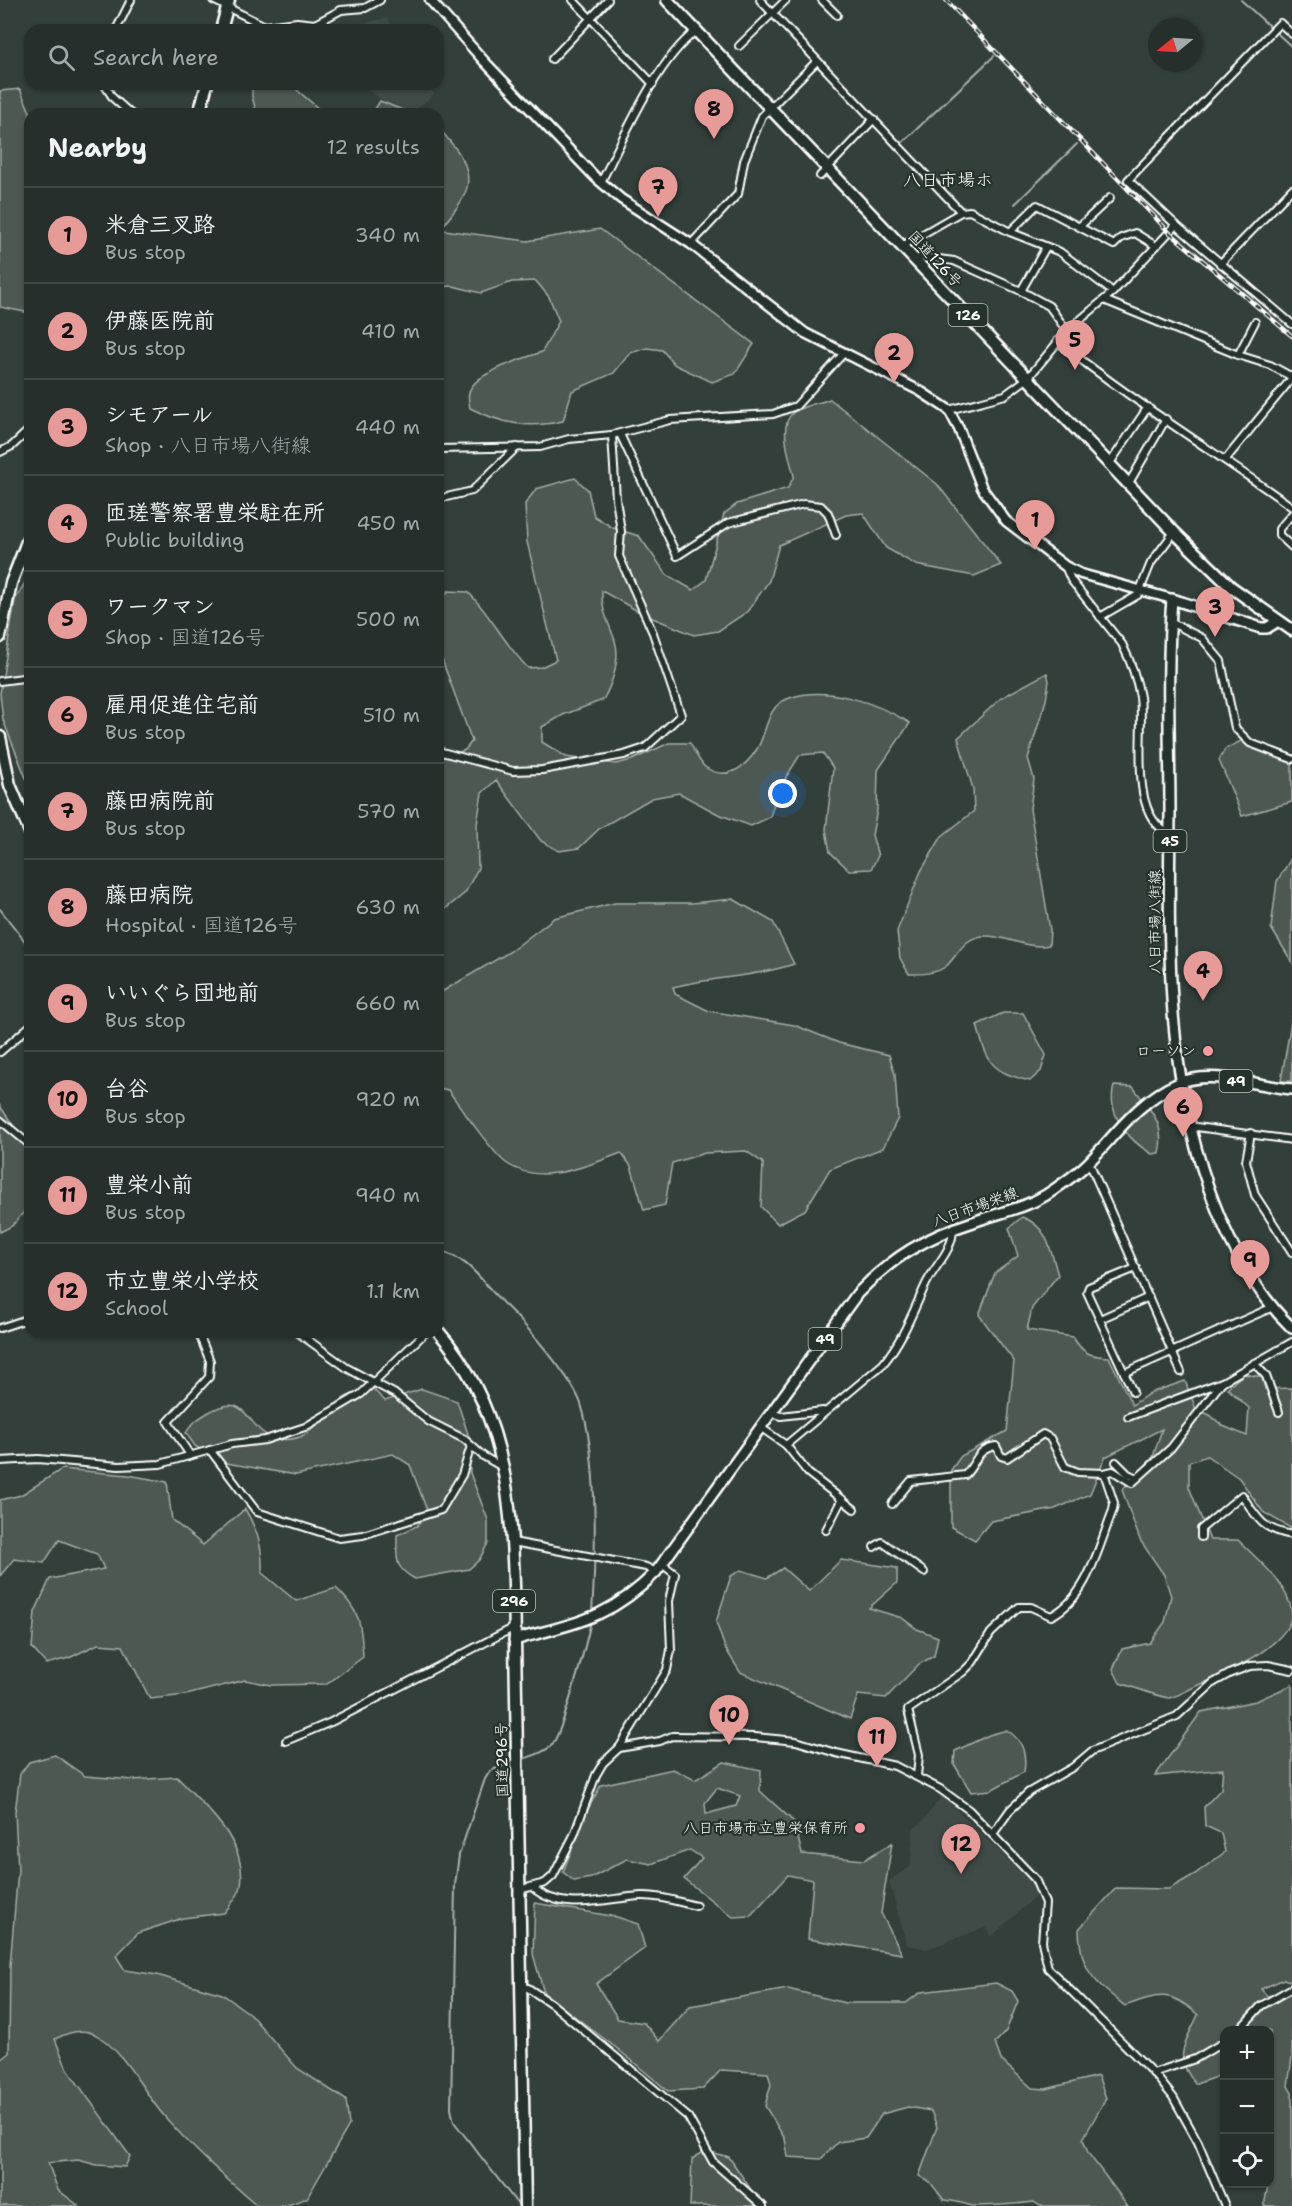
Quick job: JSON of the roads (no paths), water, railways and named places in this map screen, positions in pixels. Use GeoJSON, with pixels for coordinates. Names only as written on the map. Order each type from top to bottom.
{"type":"FeatureCollection","features":[{"type":"Feature","properties":{"kind":"highway","name":"国道126号"},"geometry":{"type":"LineString","coordinates":[[667,0],[769,107],[824,172],[902,246],[1174,532],[1231,587],[1292,630]]}},
{"type":"Feature","properties":{"kind":"highway"},"geometry":{"type":"LineString","coordinates":[[223,24],[228,4]]}},
{"type":"Feature","properties":{"kind":"highway"},"geometry":{"type":"LineString","coordinates":[[201,108],[206,90]]}},
{"type":"Feature","properties":{"kind":"highway"},"geometry":{"type":"LineString","coordinates":[[0,637],[11,583],[24,549]]}},
{"type":"Feature","properties":{"kind":"highway"},"geometry":{"type":"LineString","coordinates":[[0,737],[10,785],[24,818]]}},
{"type":"Feature","properties":{"kind":"highway","name":"国道296号"},"geometry":{"type":"LineString","coordinates":[[443,1338],[475,1385],[495,1433],[505,1469],[513,1542],[525,2206]]}},
{"type":"Feature","properties":{"kind":"main road"},"geometry":{"type":"LineString","coordinates":[[1172,599],[1261,628],[1267,628],[1278,621]]}},
{"type":"Feature","properties":{"kind":"main road","name":"八日市場八街線"},"geometry":{"type":"LineString","coordinates":[[1172,599],[1170,622],[1171,995],[1180,1083],[1189,1126],[1216,1210],[1254,1282],[1292,1328]]}},
{"type":"Feature","properties":{"kind":"main road","name":"八日市場栄線"},"geometry":{"type":"LineString","coordinates":[[514,1640],[603,1613],[620,1604],[659,1568],[857,1294],[882,1268],[905,1252],[953,1228],[1032,1203],[1051,1192],[1089,1162],[1142,1105],[1180,1083],[1196,1078],[1222,1079],[1292,1089]]}},
{"type":"Feature","properties":{"kind":"street"},"geometry":{"type":"LineString","coordinates":[[119,24],[131,0]]}},
{"type":"Feature","properties":{"kind":"street"},"geometry":{"type":"LineString","coordinates":[[213,0],[228,4],[261,24]]}},
{"type":"Feature","properties":{"kind":"street"},"geometry":{"type":"LineString","coordinates":[[280,24],[297,22],[315,24],[341,10],[365,8],[380,0]]}},
{"type":"Feature","properties":{"kind":"street"},"geometry":{"type":"LineString","coordinates":[[430,0],[484,61],[601,182],[621,199],[690,244],[780,316],[805,333],[920,391],[949,410],[959,429],[982,488],[1006,521],[1065,566],[1081,574],[1172,599]]}},
{"type":"Feature","properties":{"kind":"street"},"geometry":{"type":"LineString","coordinates":[[573,0],[653,84]]}},
{"type":"Feature","properties":{"kind":"street"},"geometry":{"type":"LineString","coordinates":[[552,59],[608,0]]}},
{"type":"Feature","properties":{"kind":"street"},"geometry":{"type":"LineString","coordinates":[[760,0],[962,212]]}},
{"type":"Feature","properties":{"kind":"street"},"geometry":{"type":"LineString","coordinates":[[739,46],[786,0]]}},
{"type":"Feature","properties":{"kind":"street"},"geometry":{"type":"LineString","coordinates":[[822,0],[837,15]]}},
{"type":"Feature","properties":{"kind":"street"},"geometry":{"type":"LineString","coordinates":[[1292,34],[1280,23],[1128,180],[1220,264],[1292,324]]}},
{"type":"Feature","properties":{"kind":"street"},"geometry":{"type":"LineString","coordinates":[[601,182],[653,84],[687,38],[696,31]]}},
{"type":"Feature","properties":{"kind":"street"},"geometry":{"type":"LineString","coordinates":[[690,244],[738,194],[744,161],[762,116],[818,61]]}},
{"type":"Feature","properties":{"kind":"street"},"geometry":{"type":"LineString","coordinates":[[108,90],[124,108]]}},
{"type":"Feature","properties":{"kind":"street"},"geometry":{"type":"LineString","coordinates":[[824,172],[874,118]]}},
{"type":"Feature","properties":{"kind":"street"},"geometry":{"type":"LineString","coordinates":[[1220,264],[1292,189]]}},
{"type":"Feature","properties":{"kind":"street"},"geometry":{"type":"LineString","coordinates":[[1080,226],[1110,198]]}},
{"type":"Feature","properties":{"kind":"street"},"geometry":{"type":"LineString","coordinates":[[1010,231],[1037,205],[1114,245],[1121,238],[1135,233],[1156,246]]}},
{"type":"Feature","properties":{"kind":"street"},"geometry":{"type":"LineString","coordinates":[[902,246],[962,212],[970,211],[1060,252],[1113,292]]}},
{"type":"Feature","properties":{"kind":"street"},"geometry":{"type":"LineString","coordinates":[[949,410],[1005,395],[1028,378],[1057,341],[1084,314],[1113,292],[1176,225]]}},
{"type":"Feature","properties":{"kind":"street"},"geometry":{"type":"LineString","coordinates":[[1021,291],[1046,247]]}},
{"type":"Feature","properties":{"kind":"street"},"geometry":{"type":"LineString","coordinates":[[914,259],[923,257],[954,261],[1021,291],[1049,306],[1067,331]]}},
{"type":"Feature","properties":{"kind":"street"},"geometry":{"type":"LineString","coordinates":[[1104,300],[1238,355],[1270,364],[1292,377],[1226,459]]}},
{"type":"Feature","properties":{"kind":"street"},"geometry":{"type":"LineString","coordinates":[[1238,355],[1255,322]]}},
{"type":"Feature","properties":{"kind":"street"},"geometry":{"type":"LineString","coordinates":[[1057,341],[1111,384],[1226,459],[1292,507]]}},
{"type":"Feature","properties":{"kind":"street"},"geometry":{"type":"LineString","coordinates":[[444,449],[540,447],[569,439],[620,434],[670,420],[773,414],[796,406],[843,354]]}},
{"type":"Feature","properties":{"kind":"street"},"geometry":{"type":"LineString","coordinates":[[1110,464],[1148,407]]}},
{"type":"Feature","properties":{"kind":"street"},"geometry":{"type":"LineString","coordinates":[[1129,483],[1167,419]]}},
{"type":"Feature","properties":{"kind":"street"},"geometry":{"type":"LineString","coordinates":[[620,434],[677,556],[728,523],[804,504],[821,506],[828,513],[836,535]]}},
{"type":"Feature","properties":{"kind":"street"},"geometry":{"type":"LineString","coordinates":[[0,452],[12,446],[24,435]]}},
{"type":"Feature","properties":{"kind":"street"},"geometry":{"type":"LineString","coordinates":[[444,753],[513,771],[542,770],[624,755],[645,748],[681,715],[652,633],[619,556],[621,531],[616,499],[612,435]]}},
{"type":"Feature","properties":{"kind":"street"},"geometry":{"type":"LineString","coordinates":[[444,498],[472,491],[517,447]]}},
{"type":"Feature","properties":{"kind":"street"},"geometry":{"type":"LineString","coordinates":[[1292,514],[1279,529],[1279,535],[1292,547]]}},
{"type":"Feature","properties":{"kind":"street"},"geometry":{"type":"LineString","coordinates":[[1100,617],[1138,595],[1151,563],[1174,532]]}},
{"type":"Feature","properties":{"kind":"street"},"geometry":{"type":"LineString","coordinates":[[1065,566],[1071,580],[1128,656],[1139,694],[1140,788],[1156,825],[1170,834]]}},
{"type":"Feature","properties":{"kind":"street"},"geometry":{"type":"LineString","coordinates":[[1170,622],[1202,638],[1221,662],[1235,728],[1250,743],[1292,759]]}},
{"type":"Feature","properties":{"kind":"street"},"geometry":{"type":"LineString","coordinates":[[0,681],[24,677]]}},
{"type":"Feature","properties":{"kind":"street"},"geometry":{"type":"LineString","coordinates":[[0,1052],[24,1031]]}},
{"type":"Feature","properties":{"kind":"street"},"geometry":{"type":"LineString","coordinates":[[0,1120],[24,1140]]}},
{"type":"Feature","properties":{"kind":"street"},"geometry":{"type":"LineString","coordinates":[[1189,1126],[1292,1140]]}},
{"type":"Feature","properties":{"kind":"street"},"geometry":{"type":"LineString","coordinates":[[1251,1133],[1246,1161],[1255,1195],[1292,1252]]}},
{"type":"Feature","properties":{"kind":"street"},"geometry":{"type":"LineString","coordinates":[[1089,1162],[1181,1372]]}},
{"type":"Feature","properties":{"kind":"street"},"geometry":{"type":"LineString","coordinates":[[786,1445],[825,1410],[883,1364],[894,1351],[904,1335],[924,1287],[952,1244],[953,1228]]}},
{"type":"Feature","properties":{"kind":"street"},"geometry":{"type":"LineString","coordinates":[[1133,1392],[1087,1292],[1089,1287],[1136,1268]]}},
{"type":"Feature","properties":{"kind":"street"},"geometry":{"type":"LineString","coordinates":[[1100,1319],[1149,1297]]}},
{"type":"Feature","properties":{"kind":"street"},"geometry":{"type":"LineString","coordinates":[[1124,1373],[1273,1306]]}},
{"type":"Feature","properties":{"kind":"street"},"geometry":{"type":"LineString","coordinates":[[0,1328],[24,1320]]}},
{"type":"Feature","properties":{"kind":"street"},"geometry":{"type":"LineString","coordinates":[[190,1455],[168,1422],[209,1377],[210,1361],[200,1338]]}},
{"type":"Feature","properties":{"kind":"street"},"geometry":{"type":"LineString","coordinates":[[305,1338],[369,1382],[375,1382],[428,1421],[464,1439],[505,1469]]}},
{"type":"Feature","properties":{"kind":"street"},"geometry":{"type":"LineString","coordinates":[[0,1461],[38,1459],[119,1466],[160,1464],[210,1450],[265,1440],[305,1427],[361,1394],[420,1338]]}},
{"type":"Feature","properties":{"kind":"street"},"geometry":{"type":"LineString","coordinates":[[1128,1417],[1222,1382],[1292,1342]]}},
{"type":"Feature","properties":{"kind":"street"},"geometry":{"type":"LineString","coordinates":[[1254,1364],[1266,1376],[1279,1412]]}},
{"type":"Feature","properties":{"kind":"street"},"geometry":{"type":"LineString","coordinates":[[892,1504],[911,1481],[965,1475],[978,1454],[986,1448],[996,1446],[1001,1456],[1006,1458],[1043,1434],[1050,1438],[1065,1467],[1078,1472],[1113,1471],[1129,1483],[1172,1448],[1222,1382]]}},
{"type":"Feature","properties":{"kind":"street"},"geometry":{"type":"LineString","coordinates":[[771,1413],[782,1416],[825,1410]]}},
{"type":"Feature","properties":{"kind":"street"},"geometry":{"type":"LineString","coordinates":[[760,1427],[786,1445],[808,1473],[854,1509]]}},
{"type":"Feature","properties":{"kind":"street"},"geometry":{"type":"LineString","coordinates":[[210,1450],[256,1512],[339,1538],[363,1534],[441,1510],[462,1475],[471,1446]]}},
{"type":"Feature","properties":{"kind":"street"},"geometry":{"type":"LineString","coordinates":[[1116,1462],[1128,1474],[1137,1478]]}},
{"type":"Feature","properties":{"kind":"street"},"geometry":{"type":"LineString","coordinates":[[917,1776],[919,1755],[908,1710],[968,1667],[991,1633],[1019,1607],[1031,1607],[1051,1616],[1061,1612],[1071,1600],[1086,1579],[1113,1510],[1114,1503],[1104,1473]]}},
{"type":"Feature","properties":{"kind":"street"},"geometry":{"type":"LineString","coordinates":[[1201,1537],[1201,1529],[1242,1495],[1253,1513],[1266,1527],[1292,1535]]}},
{"type":"Feature","properties":{"kind":"street"},"geometry":{"type":"LineString","coordinates":[[826,1530],[842,1498]]}},
{"type":"Feature","properties":{"kind":"street"},"geometry":{"type":"LineString","coordinates":[[513,1542],[659,1568],[675,1575],[669,1601],[669,1662],[619,1748],[603,1763],[596,1775],[574,1835],[553,1876],[545,1883],[519,1890]]}},
{"type":"Feature","properties":{"kind":"street"},"geometry":{"type":"LineString","coordinates":[[874,1546],[882,1542],[924,1572]]}},
{"type":"Feature","properties":{"kind":"street"},"geometry":{"type":"LineString","coordinates":[[286,1741],[331,1722],[514,1627]]}},
{"type":"Feature","properties":{"kind":"street"},"geometry":{"type":"LineString","coordinates":[[993,1834],[1010,1810],[1029,1792],[1054,1779],[1092,1751],[1177,1716],[1213,1683],[1231,1673],[1250,1666],[1268,1665],[1292,1671]]}},
{"type":"Feature","properties":{"kind":"street"},"geometry":{"type":"LineString","coordinates":[[619,1748],[660,1741],[672,1736],[755,1737],[796,1741],[836,1754],[889,1764],[917,1776],[969,1810],[1035,1879],[1047,1911],[1043,1949],[1048,1968],[1153,2073],[1186,2120],[1225,2206]]}},
{"type":"Feature","properties":{"kind":"street"},"geometry":{"type":"LineString","coordinates":[[532,1887],[538,1892],[582,1904],[642,1896],[696,1906]]}},
{"type":"Feature","properties":{"kind":"street"},"geometry":{"type":"LineString","coordinates":[[521,1988],[528,1988],[552,2004],[688,2117],[713,2162],[764,2206]]}},
{"type":"Feature","properties":{"kind":"street"},"geometry":{"type":"LineString","coordinates":[[1243,2026],[1261,2006],[1292,1988]]}},
{"type":"Feature","properties":{"kind":"street"},"geometry":{"type":"LineString","coordinates":[[1153,2073],[1195,2059],[1220,2044]]}},
{"type":"Feature","properties":{"kind":"waterway"},"geometry":{"type":"LineString","coordinates":[[1241,0],[1292,47]]}},
{"type":"Feature","properties":{"kind":"waterway"},"geometry":{"type":"LineString","coordinates":[[903,142],[994,56]]}},
{"type":"Feature","properties":{"kind":"waterway"},"geometry":{"type":"LineString","coordinates":[[1015,204],[1077,144]]}},
{"type":"Feature","properties":{"kind":"waterway"},"geometry":{"type":"LineString","coordinates":[[0,909],[24,940]]}},
{"type":"Feature","properties":{"kind":"waterway"},"geometry":{"type":"LineString","coordinates":[[444,1253],[459,1259],[476,1273],[525,1326],[569,1381],[581,1404],[587,1426],[593,1479],[595,1535],[592,1612]]}},
{"type":"Feature","properties":{"kind":"waterway"},"geometry":{"type":"LineString","coordinates":[[521,1760],[544,1751],[556,1739],[574,1687],[591,1621]]}},
{"type":"Feature","properties":{"kind":"waterway"},"geometry":{"type":"LineString","coordinates":[[512,1762],[490,1771],[485,1779],[459,1855],[455,1885],[451,2109],[454,2122],[519,2206]]}},
{"type":"Feature","properties":{"kind":"railway"},"geometry":{"type":"LineString","coordinates":[[946,0],[1169,232],[1292,336]]}},
{"type":"Feature","properties":{"kind":"place","name":"藤田病院"},"geometry":{"type":"Point","coordinates":[714,139]}},
{"type":"Feature","properties":{"kind":"place","name":"藤田病院前"},"geometry":{"type":"Point","coordinates":[658,217]}},
{"type":"Feature","properties":{"kind":"place","name":"ワークマン"},"geometry":{"type":"Point","coordinates":[1075,370]}},
{"type":"Feature","properties":{"kind":"place","name":"伊藤医院前"},"geometry":{"type":"Point","coordinates":[894,383]}},
{"type":"Feature","properties":{"kind":"place","name":"米倉三叉路"},"geometry":{"type":"Point","coordinates":[1035,550]}},
{"type":"Feature","properties":{"kind":"place","name":"シモアール"},"geometry":{"type":"Point","coordinates":[1215,637]}},
{"type":"Feature","properties":{"kind":"place","name":"匝瑳警察署豊栄駐在所"},"geometry":{"type":"Point","coordinates":[1203,1001]}},
{"type":"Feature","properties":{"kind":"place","name":"ローソン"},"geometry":{"type":"Point","coordinates":[1208,1051]}},
{"type":"Feature","properties":{"kind":"place","name":"雇用促進住宅前"},"geometry":{"type":"Point","coordinates":[1183,1137]}},
{"type":"Feature","properties":{"kind":"place","name":"いいぐら団地前"},"geometry":{"type":"Point","coordinates":[1250,1290]}},
{"type":"Feature","properties":{"kind":"place","name":"台谷"},"geometry":{"type":"Point","coordinates":[729,1745]}},
{"type":"Feature","properties":{"kind":"place","name":"豊栄小前"},"geometry":{"type":"Point","coordinates":[877,1767]}},
{"type":"Feature","properties":{"kind":"place","name":"八日市場市立豊栄保育所"},"geometry":{"type":"Point","coordinates":[860,1828]}},
{"type":"Feature","properties":{"kind":"place","name":"市立豊栄小学校"},"geometry":{"type":"Point","coordinates":[961,1874]}},
{"type":"Feature","properties":{"kind":"district","name":"八日市場ホ"},"geometry":{"type":"Point","coordinates":[948,180]}}]}
